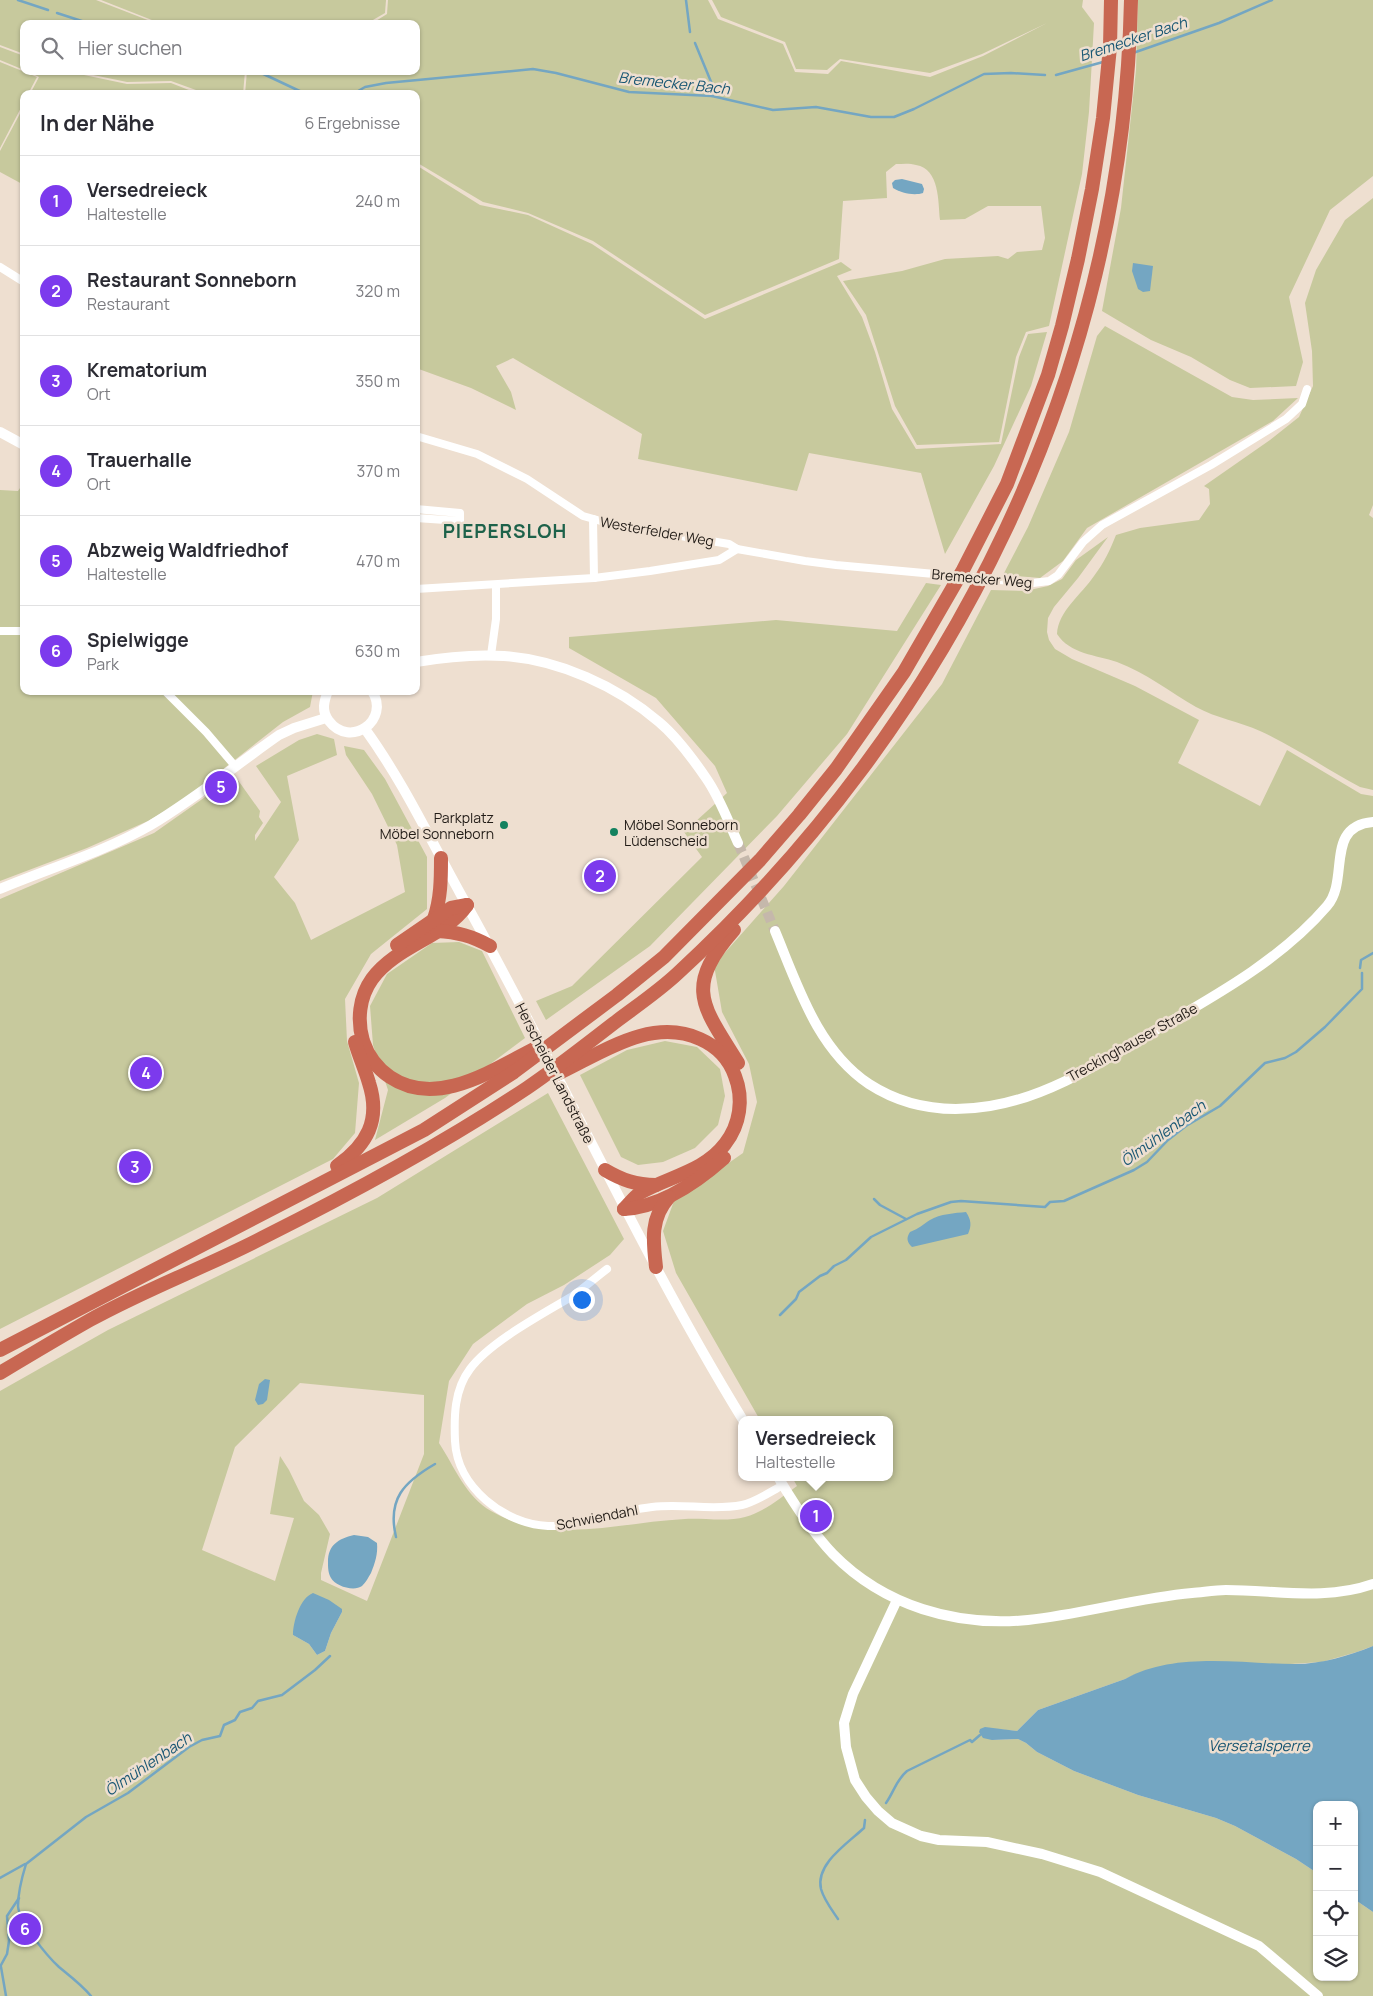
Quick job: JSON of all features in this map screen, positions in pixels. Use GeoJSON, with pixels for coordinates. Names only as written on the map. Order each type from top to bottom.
{"type":"FeatureCollection","features":[{"type":"Feature","properties":{"kind":"highway"},"geometry":{"type":"LineString","coordinates":[[0,1350],[424,1130],[531,1055],[567,1033],[664,957],[753,867],[799,815],[871,722],[935,622],[991,518],[1007,484],[1048,375],[1064,317],[1092,189],[1103,118],[1110,47],[1112,0]]}},
{"type":"Feature","properties":{"kind":"highway"},"geometry":{"type":"LineString","coordinates":[[563,1067],[675,976],[767,886],[809,838],[859,775],[920,686],[953,632],[1011,521],[1040,453],[1087,310],[1102,247],[1125,97],[1131,0]]}},
{"type":"Feature","properties":{"kind":"highway"},"geometry":{"type":"LineString","coordinates":[[435,925],[441,890],[441,858]]}},
{"type":"Feature","properties":{"kind":"highway"},"geometry":{"type":"LineString","coordinates":[[624,1209],[639,1208],[670,1196],[708,1172],[724,1159],[739,1138],[745,1125],[748,1104],[745,1078],[708,1013],[703,994],[703,984],[709,962],[718,948],[745,917],[767,886]]}},
{"type":"Feature","properties":{"kind":"highway"},"geometry":{"type":"LineString","coordinates":[[467,905],[451,908],[435,925],[388,962],[371,981],[365,993],[360,1016],[360,1027],[366,1050],[385,1073],[396,1080],[421,1088],[435,1088],[464,1083],[531,1055]]}},
{"type":"Feature","properties":{"kind":"highway"},"geometry":{"type":"LineString","coordinates":[[291,1198],[350,1157],[360,1148],[366,1138],[374,1113],[373,1100],[353,1032],[352,1005],[357,989],[368,972],[384,955],[435,925],[476,938],[490,946]]}},
{"type":"Feature","properties":{"kind":"highway"},"geometry":{"type":"LineString","coordinates":[[0,1373],[94,1318],[262,1238],[437,1144],[563,1067],[626,1041],[660,1032],[682,1033],[694,1036],[706,1042],[726,1058],[736,1079],[740,1098],[738,1119],[731,1136],[724,1146],[708,1160],[639,1194],[624,1209]]}},
{"type":"Feature","properties":{"kind":"highway"},"geometry":{"type":"LineString","coordinates":[[605,1170],[625,1181],[640,1185],[659,1185]]}},
{"type":"Feature","properties":{"kind":"highway"},"geometry":{"type":"LineString","coordinates":[[656,1267],[653,1241],[654,1226],[663,1204],[670,1196]]}},
{"type":"Feature","properties":{"kind":"main road"},"geometry":{"type":"LineString","coordinates":[[0,432],[20,444]]}},
{"type":"Feature","properties":{"kind":"main road"},"geometry":{"type":"LineString","coordinates":[[420,661],[447,656],[491,656],[528,660],[564,668],[597,682],[653,717],[674,738],[706,778],[720,802],[738,843]]}},
{"type":"Feature","properties":{"kind":"main road"},"geometry":{"type":"LineString","coordinates":[[327,695],[324,705],[326,718],[341,731],[354,732],[365,729],[373,720],[377,708],[374,695]]}},
{"type":"Feature","properties":{"kind":"main road"},"geometry":{"type":"LineString","coordinates":[[0,889],[120,840],[150,825],[182,805],[279,735],[326,718]]}},
{"type":"Feature","properties":{"kind":"main road","name":"Herscheider Landstraße"},"geometry":{"type":"LineString","coordinates":[[365,729],[402,784],[490,946],[624,1209],[682,1318],[741,1416]]}},
{"type":"Feature","properties":{"kind":"main road","name":"Treckinghauser Straße"},"geometry":{"type":"LineString","coordinates":[[774,930],[809,1013],[832,1048],[858,1075],[871,1085],[903,1101],[927,1108],[954,1109],[991,1106],[1018,1100],[1054,1086],[1105,1060],[1228,986],[1277,952],[1314,920],[1333,899],[1337,885],[1339,857],[1344,840],[1353,829],[1365,822],[1373,822]]}},
{"type":"Feature","properties":{"kind":"main road"},"geometry":{"type":"LineString","coordinates":[[780,1481],[804,1519],[832,1553],[859,1577],[897,1600],[951,1617],[982,1621],[1008,1621],[1048,1617],[1180,1594],[1225,1590],[1318,1594],[1346,1592],[1373,1584]]}},
{"type":"Feature","properties":{"kind":"main road"},"geometry":{"type":"LineString","coordinates":[[897,1600],[853,1694],[844,1723],[846,1747],[855,1780],[878,1811],[892,1823],[921,1836],[939,1840],[987,1842],[1042,1854],[1100,1872],[1259,1946],[1318,1996]]}},
{"type":"Feature","properties":{"kind":"street"},"geometry":{"type":"LineString","coordinates":[[0,267],[20,280]]}},
{"type":"Feature","properties":{"kind":"street","name":"Bremecker Weg"},"geometry":{"type":"LineString","coordinates":[[737,548],[805,561],[1033,583],[1050,581],[1066,566],[1091,534],[1102,525],[1211,464],[1286,419],[1302,404],[1307,389]]}},
{"type":"Feature","properties":{"kind":"street","name":"Westerfelder Weg"},"geometry":{"type":"LineString","coordinates":[[420,437],[477,454],[527,479],[576,512],[593,519],[615,525],[729,544],[737,548]]}},
{"type":"Feature","properties":{"kind":"street"},"geometry":{"type":"LineString","coordinates":[[420,509],[460,513],[460,521],[420,518]]}},
{"type":"Feature","properties":{"kind":"street"},"geometry":{"type":"LineString","coordinates":[[593,519],[594,578]]}},
{"type":"Feature","properties":{"kind":"street"},"geometry":{"type":"LineString","coordinates":[[420,589],[594,578],[719,560],[737,548]]}},
{"type":"Feature","properties":{"kind":"street"},"geometry":{"type":"LineString","coordinates":[[491,656],[496,619],[496,585]]}},
{"type":"Feature","properties":{"kind":"street"},"geometry":{"type":"LineString","coordinates":[[0,631],[20,631]]}},
{"type":"Feature","properties":{"kind":"street"},"geometry":{"type":"LineString","coordinates":[[169,695],[206,732],[235,766]]}},
{"type":"Feature","properties":{"kind":"street","name":"Schwiendahl"},"geometry":{"type":"LineString","coordinates":[[607,1269],[573,1295],[487,1351],[469,1370],[460,1388],[454,1412],[455,1447],[464,1473],[478,1495],[490,1505],[512,1516],[548,1526],[565,1525],[653,1506],[722,1508],[744,1505],[780,1481]]}},
{"type":"Feature","properties":{"kind":"green space"},"geometry":{"type":"Polygon","coordinates":[[[0,0],[96,0],[148,20],[20,20],[20,52],[0,45],[0,0]]]}},
{"type":"Feature","properties":{"kind":"green space"},"geometry":{"type":"Polygon","coordinates":[[[101,0],[386,0],[385,13],[373,20],[152,20],[101,0]]]}},
{"type":"Feature","properties":{"kind":"green space"},"geometry":{"type":"Polygon","coordinates":[[[388,0],[708,0],[718,19],[783,44],[795,72],[828,74],[841,61],[930,77],[983,56],[1047,23],[982,54],[930,73],[840,59],[827,70],[796,69],[785,42],[721,17],[712,0],[1083,0],[1082,7],[1094,23],[1089,112],[1082,174],[1049,326],[1026,332],[1016,357],[999,442],[917,445],[895,406],[866,315],[843,281],[902,271],[945,259],[998,256],[1008,259],[1017,252],[1042,250],[1045,238],[1041,206],[988,206],[965,219],[940,220],[938,196],[934,179],[930,173],[914,164],[896,164],[886,172],[887,198],[843,201],[839,259],[705,315],[593,241],[528,213],[483,202],[420,164],[420,90],[245,90],[247,75],[420,75],[420,20],[377,20],[387,14],[388,0]]]}},
{"type":"Feature","properties":{"kind":"green space"},"geometry":{"type":"Polygon","coordinates":[[[1138,0],[1373,0],[1373,176],[1330,210],[1289,297],[1303,362],[1296,386],[1250,388],[1230,380],[1191,357],[1151,340],[1102,311],[1121,208],[1136,70],[1138,0]]]}},
{"type":"Feature","properties":{"kind":"green space"},"geometry":{"type":"Polygon","coordinates":[[[0,47],[20,54],[20,68],[0,60],[0,47]]]}},
{"type":"Feature","properties":{"kind":"green space"},"geometry":{"type":"Polygon","coordinates":[[[0,62],[20,70],[20,75],[37,77],[30,90],[20,90],[20,110],[0,148],[0,62]]]}},
{"type":"Feature","properties":{"kind":"green space"},"geometry":{"type":"Polygon","coordinates":[[[35,75],[84,75],[127,84],[171,83],[189,90],[32,90],[39,77],[35,75]]]}},
{"type":"Feature","properties":{"kind":"green space"},"geometry":{"type":"Polygon","coordinates":[[[93,75],[245,75],[243,90],[196,90],[171,81],[127,82],[93,75]]]}},
{"type":"Feature","properties":{"kind":"green space"},"geometry":{"type":"Polygon","coordinates":[[[20,114],[20,183],[0,172],[0,151],[20,114]]]}},
{"type":"Feature","properties":{"kind":"green space"},"geometry":{"type":"Polygon","coordinates":[[[420,168],[480,205],[528,215],[592,244],[705,319],[841,262],[852,270],[837,276],[862,317],[875,352],[892,409],[916,449],[1001,444],[1019,357],[1028,334],[1047,332],[1031,386],[994,466],[945,554],[921,473],[809,453],[797,491],[638,459],[642,434],[513,358],[496,366],[511,392],[516,410],[471,388],[420,369],[420,168]]]}},
{"type":"Feature","properties":{"kind":"green space"},"geometry":{"type":"Polygon","coordinates":[[[1373,198],[1373,505],[1369,515],[1373,518],[1373,790],[1360,787],[1260,731],[1196,707],[1128,666],[1076,650],[1062,641],[1057,634],[1058,626],[1066,610],[1101,566],[1116,535],[1140,528],[1199,520],[1210,504],[1209,489],[1204,486],[1270,440],[1299,417],[1313,386],[1312,351],[1305,303],[1316,270],[1345,220],[1373,198]]]}},
{"type":"Feature","properties":{"kind":"green space"},"geometry":{"type":"Polygon","coordinates":[[[1105,326],[1232,397],[1253,400],[1298,398],[1273,421],[1087,528],[1063,561],[1040,578],[1003,575],[1028,527],[1069,432],[1097,336],[1105,326]]]}},
{"type":"Feature","properties":{"kind":"green space"},"geometry":{"type":"Polygon","coordinates":[[[20,488],[20,695],[312,695],[310,707],[283,722],[184,800],[148,821],[87,848],[0,881],[0,490],[18,491],[20,488]]]}},
{"type":"Feature","properties":{"kind":"green space"},"geometry":{"type":"Polygon","coordinates":[[[1108,537],[1054,607],[1048,618],[1047,632],[1049,640],[1055,649],[1072,659],[1135,686],[1199,720],[1178,763],[1260,806],[1287,750],[1361,794],[1373,796],[1373,1646],[1322,1662],[1136,1674],[1038,1710],[1017,1731],[995,1729],[992,1740],[1018,1739],[1037,1752],[1074,1771],[1138,1795],[1216,1818],[1235,1826],[1313,1870],[1313,1981],[1358,1981],[1358,1902],[1373,1912],[1373,1996],[0,1996],[0,1391],[108,1330],[377,1198],[548,1093],[624,1239],[610,1255],[564,1285],[527,1304],[473,1344],[449,1381],[439,1443],[474,1498],[491,1511],[514,1522],[562,1530],[685,1519],[723,1520],[745,1517],[779,1500],[797,1486],[794,1481],[893,1481],[893,1416],[758,1416],[676,1273],[663,1231],[674,1201],[743,1153],[757,1102],[749,1064],[722,1012],[714,965],[784,886],[942,684],[991,590],[1025,591],[1048,586],[1062,579],[1076,560],[1108,537]],[[300,1383],[235,1447],[202,1550],[275,1581],[294,1518],[270,1514],[280,1456],[304,1501],[319,1515],[330,1534],[321,1580],[367,1601],[424,1454],[424,1395],[300,1383]],[[342,1612],[293,1635],[309,1644],[317,1655],[325,1651],[331,1633],[342,1612]]]}},
{"type":"Feature","properties":{"kind":"green space"},"geometry":{"type":"Polygon","coordinates":[[[926,583],[941,585],[847,734],[777,816],[650,946],[546,1020],[536,1001],[572,986],[702,857],[684,832],[727,793],[715,766],[656,698],[569,648],[569,637],[776,620],[897,631],[926,583]]]}},
{"type":"Feature","properties":{"kind":"green space"},"geometry":{"type":"Polygon","coordinates":[[[317,734],[334,739],[337,755],[287,776],[299,840],[274,877],[295,903],[311,940],[405,892],[397,845],[372,794],[346,755],[344,746],[364,750],[385,779],[427,857],[427,909],[371,954],[345,999],[347,1041],[359,1083],[355,1133],[333,1159],[0,1329],[0,899],[154,833],[235,776],[260,811],[259,817],[263,823],[255,835],[255,841],[281,802],[256,766],[299,740],[317,734]]]}},
{"type":"Feature","properties":{"kind":"green space"},"geometry":{"type":"Polygon","coordinates":[[[459,942],[482,951],[525,1038],[445,1098],[375,1140],[388,1090],[373,1045],[370,1006],[387,974],[432,943],[459,942]]]}},
{"type":"Feature","properties":{"kind":"green space"},"geometry":{"type":"Polygon","coordinates":[[[665,1041],[697,1047],[720,1069],[725,1096],[718,1125],[695,1148],[663,1162],[638,1165],[621,1157],[580,1075],[627,1050],[665,1041]]]}},
{"type":"Feature","properties":{"kind":"water"},"geometry":{"type":"Polygon","coordinates":[[[902,179],[922,184],[923,193],[908,194],[893,188],[892,183],[895,180],[902,179]]]}},
{"type":"Feature","properties":{"kind":"water"},"geometry":{"type":"Polygon","coordinates":[[[1133,263],[1153,266],[1150,291],[1143,292],[1138,289],[1132,271],[1133,263]]]}},
{"type":"Feature","properties":{"kind":"water"},"geometry":{"type":"Polygon","coordinates":[[[966,1212],[970,1223],[968,1234],[912,1247],[909,1243],[910,1232],[930,1220],[952,1213],[966,1212]]]}},
{"type":"Feature","properties":{"kind":"water"},"geometry":{"type":"Polygon","coordinates":[[[265,1379],[270,1380],[267,1400],[263,1404],[258,1405],[255,1400],[259,1384],[265,1379]]]}},
{"type":"Feature","properties":{"kind":"water"},"geometry":{"type":"Polygon","coordinates":[[[354,1535],[368,1537],[377,1543],[376,1558],[371,1573],[359,1588],[345,1587],[336,1583],[331,1578],[328,1570],[328,1556],[332,1547],[339,1541],[354,1535]]]}},
{"type":"Feature","properties":{"kind":"water"},"geometry":{"type":"Polygon","coordinates":[[[313,1593],[329,1600],[342,1609],[325,1651],[317,1655],[309,1644],[293,1635],[298,1611],[304,1600],[313,1593]]]}},
{"type":"Feature","properties":{"kind":"water","name":"Versetalsperre"},"geometry":{"type":"Polygon","coordinates":[[[1373,1646],[1373,1912],[1358,1902],[1358,1801],[1313,1801],[1313,1870],[1235,1826],[1216,1818],[1138,1795],[1074,1771],[1037,1752],[1018,1739],[992,1740],[983,1738],[979,1732],[980,1729],[985,1727],[1017,1731],[1038,1710],[1125,1679],[1144,1670],[1165,1665],[1209,1661],[1305,1664],[1335,1659],[1373,1646]]]}},
{"type":"Feature","properties":{"kind":"waterway","name":"Bremecker Bach"},"geometry":{"type":"LineString","coordinates":[[18,0],[48,10]]}},
{"type":"Feature","properties":{"kind":"waterway"},"geometry":{"type":"LineString","coordinates":[[686,0],[690,32]]}},
{"type":"Feature","properties":{"kind":"waterway","name":"Bremecker Bach"},"geometry":{"type":"LineString","coordinates":[[1133,53],[1219,23],[1272,0]]}},
{"type":"Feature","properties":{"kind":"waterway","name":"Bremecker Bach"},"geometry":{"type":"LineString","coordinates":[[57,13],[79,20]]}},
{"type":"Feature","properties":{"kind":"waterway"},"geometry":{"type":"LineString","coordinates":[[695,43],[714,89],[712,96]]}},
{"type":"Feature","properties":{"kind":"waterway","name":"Bremecker Bach"},"geometry":{"type":"LineString","coordinates":[[1056,75],[1103,62]]}},
{"type":"Feature","properties":{"kind":"waterway","name":"Bremecker Bach"},"geometry":{"type":"LineString","coordinates":[[360,90],[365,87],[386,83],[533,69],[629,92],[712,96],[773,110],[816,107],[871,117],[894,117],[984,74],[1045,75]]}},
{"type":"Feature","properties":{"kind":"waterway","name":"Bremecker Bach"},"geometry":{"type":"LineString","coordinates":[[266,75],[297,90]]}},
{"type":"Feature","properties":{"kind":"waterway","name":"Ölmühlenbach"},"geometry":{"type":"LineString","coordinates":[[1360,968],[1361,960],[1373,953]]}},
{"type":"Feature","properties":{"kind":"waterway","name":"Ölmühlenbach"},"geometry":{"type":"LineString","coordinates":[[780,1315],[796,1299],[799,1292],[834,1266],[846,1260],[871,1237],[917,1214],[951,1202],[961,1201],[1045,1207],[1050,1202],[1064,1201],[1134,1170],[1147,1162],[1168,1140],[1186,1126],[1220,1106],[1265,1063],[1285,1058],[1296,1052],[1325,1027],[1362,989],[1362,973]]}},
{"type":"Feature","properties":{"kind":"waterway"},"geometry":{"type":"LineString","coordinates":[[874,1199],[880,1205],[906,1219]]}},
{"type":"Feature","properties":{"kind":"waterway","name":"Ölmühlenbach"},"geometry":{"type":"LineString","coordinates":[[396,1537],[394,1512],[400,1493],[415,1478],[435,1464]]}},
{"type":"Feature","properties":{"kind":"waterway","name":"Ölmühlenbach"},"geometry":{"type":"LineString","coordinates":[[91,1996],[48,1955],[23,1921],[18,1901],[26,1864],[86,1817],[128,1793],[189,1747],[202,1740],[220,1736],[224,1725],[235,1720],[240,1712],[252,1708],[258,1701],[282,1695],[330,1656]]}},
{"type":"Feature","properties":{"kind":"waterway"},"geometry":{"type":"LineString","coordinates":[[886,1803],[900,1778],[907,1771],[970,1740],[972,1742],[980,1735]]}},
{"type":"Feature","properties":{"kind":"waterway"},"geometry":{"type":"LineString","coordinates":[[838,1919],[824,1897],[820,1880],[823,1871],[834,1855],[864,1828],[865,1820]]}},
{"type":"Feature","properties":{"kind":"waterway"},"geometry":{"type":"LineString","coordinates":[[0,1878],[25,1864]]}},
{"type":"Feature","properties":{"kind":"waterway"},"geometry":{"type":"LineString","coordinates":[[0,1967],[7,1954],[9,1941],[7,1916],[19,1898]]}},
{"type":"Feature","properties":{"kind":"waterway"},"geometry":{"type":"LineString","coordinates":[[1,1967],[6,1996]]}},
{"type":"Feature","properties":{"kind":"tunnel"},"geometry":{"type":"LineString","coordinates":[[738,843],[775,931]]}},
{"type":"Feature","properties":{"kind":"place","name":"Abzweig Waldfriedhof"},"geometry":{"type":"Point","coordinates":[221,787]}},
{"type":"Feature","properties":{"kind":"place","name":"Parkplatz Möbel Sonneborn"},"geometry":{"type":"Point","coordinates":[504,825]}},
{"type":"Feature","properties":{"kind":"place","name":"Möbel Sonneborn Lüdenscheid"},"geometry":{"type":"Point","coordinates":[614,832]}},
{"type":"Feature","properties":{"kind":"place","name":"Restaurant Sonneborn"},"geometry":{"type":"Point","coordinates":[600,876]}},
{"type":"Feature","properties":{"kind":"place","name":"Trauerhalle"},"geometry":{"type":"Point","coordinates":[146,1073]}},
{"type":"Feature","properties":{"kind":"place","name":"Krematorium"},"geometry":{"type":"Point","coordinates":[135,1167]}},
{"type":"Feature","properties":{"kind":"place","name":"Versedreieck"},"geometry":{"type":"Point","coordinates":[816,1516]}},
{"type":"Feature","properties":{"kind":"place","name":"Spielwigge"},"geometry":{"type":"Point","coordinates":[25,1929]}},
{"type":"Feature","properties":{"kind":"district","name":"PIEPERSLOH"},"geometry":{"type":"Point","coordinates":[505,531]}}]}
